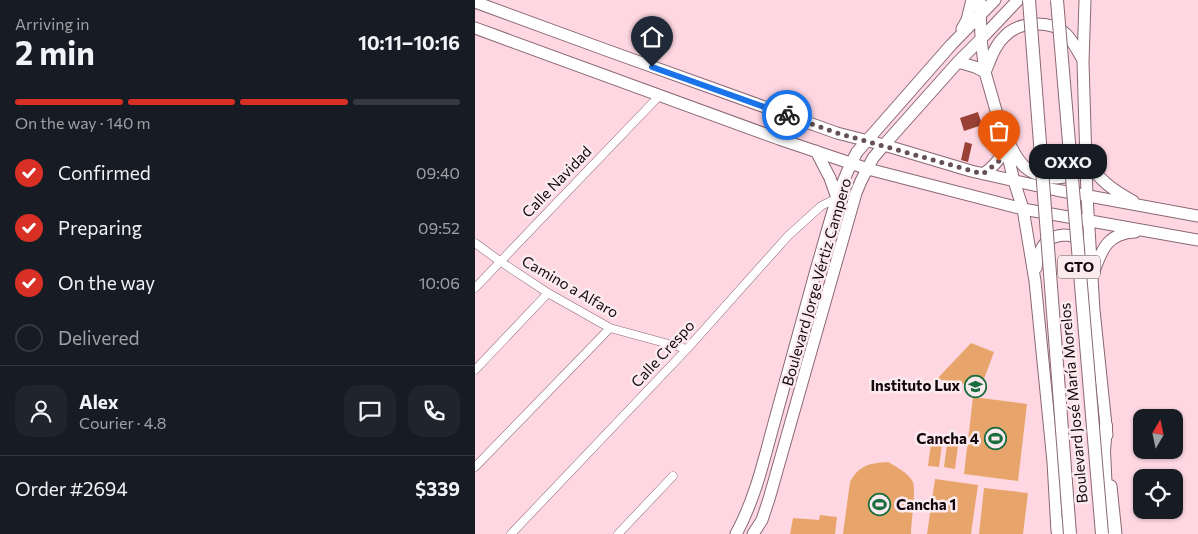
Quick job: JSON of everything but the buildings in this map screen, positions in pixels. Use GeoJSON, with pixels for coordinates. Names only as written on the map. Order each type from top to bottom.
{"type":"FeatureCollection","features":[{"type":"Feature","properties":{"kind":"main road"},"geometry":{"type":"LineString","coordinates":[[951,45],[967,20],[972,0]]}},
{"type":"Feature","properties":{"kind":"main road"},"geometry":{"type":"LineString","coordinates":[[980,0],[981,39],[985,72],[1001,128],[1013,181],[1023,208],[1035,281],[1058,530]]}},
{"type":"Feature","properties":{"kind":"main road","name":"Boulevard Jorge Vértiz Campero"},"geometry":{"type":"LineString","coordinates":[[735,534],[744,520],[761,471],[825,238],[837,198],[851,164],[857,152],[885,120],[951,45],[995,0]]}},
{"type":"Feature","properties":{"kind":"main road","name":"Boulevard Jorge Vértiz Campero"},"geometry":{"type":"LineString","coordinates":[[753,534],[769,499],[861,181],[873,158],[899,127],[1018,0]]}},
{"type":"Feature","properties":{"kind":"main road","name":"Boulevard José María Morelos"},"geometry":{"type":"LineString","coordinates":[[1029,0],[1070,534]]}},
{"type":"Feature","properties":{"kind":"main road","name":"Boulevard José María Morelos"},"geometry":{"type":"LineString","coordinates":[[1057,0],[1101,534]]}},
{"type":"Feature","properties":{"kind":"main road"},"geometry":{"type":"LineString","coordinates":[[1085,0],[1083,62],[1087,196],[1092,278],[1116,534]]}},
{"type":"Feature","properties":{"kind":"main road"},"geometry":{"type":"LineString","coordinates":[[475,2],[837,133],[1013,181],[1198,216]]}},
{"type":"Feature","properties":{"kind":"main road"},"geometry":{"type":"LineString","coordinates":[[985,72],[994,51],[1006,34],[1016,28],[1031,24],[1055,27],[1065,34],[1073,43],[1083,62]]}},
{"type":"Feature","properties":{"kind":"main road"},"geometry":{"type":"LineString","coordinates":[[475,28],[868,169],[1023,208],[1198,240]]}},
{"type":"Feature","properties":{"kind":"main road"},"geometry":{"type":"LineString","coordinates":[[958,62],[985,72]]}},
{"type":"Feature","properties":{"kind":"main road"},"geometry":{"type":"LineString","coordinates":[[837,133],[865,130],[885,120]]}},
{"type":"Feature","properties":{"kind":"main road"},"geometry":{"type":"LineString","coordinates":[[899,127],[901,142],[911,154]]}},
{"type":"Feature","properties":{"kind":"main road"},"geometry":{"type":"LineString","coordinates":[[1001,128],[1025,167],[1033,172],[1056,178],[1073,172],[1086,143]]}},
{"type":"Feature","properties":{"kind":"main road"},"geometry":{"type":"LineString","coordinates":[[983,174],[999,161],[1005,149]]}},
{"type":"Feature","properties":{"kind":"main road"},"geometry":{"type":"LineString","coordinates":[[816,151],[830,178],[837,198]]}},
{"type":"Feature","properties":{"kind":"main road"},"geometry":{"type":"LineString","coordinates":[[1086,161],[1099,178],[1116,192],[1143,207]]}},
{"type":"Feature","properties":{"kind":"main road"},"geometry":{"type":"LineString","coordinates":[[825,238],[831,228],[835,226],[842,229],[844,237]]}},
{"type":"Feature","properties":{"kind":"main road"},"geometry":{"type":"LineString","coordinates":[[1092,278],[1100,255],[1110,240],[1120,234],[1147,231]]}},
{"type":"Feature","properties":{"kind":"main road"},"geometry":{"type":"LineString","coordinates":[[1035,281],[1039,253],[1046,240],[1051,238],[1067,235],[1074,236],[1083,243],[1091,262]]}},
{"type":"Feature","properties":{"kind":"main road"},"geometry":{"type":"LineString","coordinates":[[1106,426],[1103,452],[1108,534]]}},
{"type":"Feature","properties":{"kind":"street","name":"Calle Navidad"},"geometry":{"type":"LineString","coordinates":[[475,288],[660,95]]}},
{"type":"Feature","properties":{"kind":"street","name":"Calle Crespo"},"geometry":{"type":"LineString","coordinates":[[511,534],[687,349],[788,236],[821,206],[837,198]]}},
{"type":"Feature","properties":{"kind":"street","name":"Camino a Alfaro"},"geometry":{"type":"LineString","coordinates":[[475,243],[548,293],[610,328],[687,349]]}},
{"type":"Feature","properties":{"kind":"street"},"geometry":{"type":"LineString","coordinates":[[475,370],[548,293]]}},
{"type":"Feature","properties":{"kind":"street"},"geometry":{"type":"LineString","coordinates":[[475,467],[610,328]]}},
{"type":"Feature","properties":{"kind":"street"},"geometry":{"type":"LineString","coordinates":[[618,534],[673,476]]}},
{"type":"Feature","properties":{"kind":"shaded area"},"geometry":{"type":"Polygon","coordinates":[[[971,343],[994,352],[981,387],[937,379],[971,343]]]}},
{"type":"Feature","properties":{"kind":"shaded area","name":"Cancha 4"},"geometry":{"type":"Polygon","coordinates":[[[973,397],[1027,404],[1018,481],[964,474],[973,397]]]}},
{"type":"Feature","properties":{"kind":"shaded area"},"geometry":{"type":"Polygon","coordinates":[[[931,443],[942,444],[939,467],[928,466],[931,443]]]}},
{"type":"Feature","properties":{"kind":"shaded area"},"geometry":{"type":"Polygon","coordinates":[[[947,444],[958,446],[955,469],[944,467],[947,444]]]}},
{"type":"Feature","properties":{"kind":"shaded area","name":"Cancha 1"},"geometry":{"type":"Polygon","coordinates":[[[888,462],[899,468],[913,482],[914,500],[911,534],[843,534],[850,482],[853,476],[866,466],[888,462]]]}},
{"type":"Feature","properties":{"kind":"shaded area"},"geometry":{"type":"Polygon","coordinates":[[[935,479],[978,485],[971,534],[927,534],[935,479]]]}},
{"type":"Feature","properties":{"kind":"shaded area"},"geometry":{"type":"Polygon","coordinates":[[[984,488],[1028,493],[1023,534],[979,534],[984,488]]]}},
{"type":"Feature","properties":{"kind":"shaded area"},"geometry":{"type":"Polygon","coordinates":[[[820,515],[837,517],[835,534],[790,534],[793,518],[819,520],[820,515]]]}},
{"type":"Feature","properties":{"kind":"way so far"},"geometry":{"type":"LineString","coordinates":[[787,115],[837,133],[983,174],[999,161]]}},
{"type":"Feature","properties":{"kind":"place","name":"OXXO"},"geometry":{"type":"Point","coordinates":[999,161]}},
{"type":"Feature","properties":{"kind":"place","name":"Instituto Lux"},"geometry":{"type":"Point","coordinates":[976,386]}},
{"type":"Feature","properties":{"kind":"place","name":"Cancha 4"},"geometry":{"type":"Point","coordinates":[995,439]}},
{"type":"Feature","properties":{"kind":"place","name":"Cancha 1"},"geometry":{"type":"Point","coordinates":[880,505]}},
{"type":"Feature","properties":{"kind":"route"},"geometry":{"type":"LineString","coordinates":[[652,67],[787,115]]}}]}
